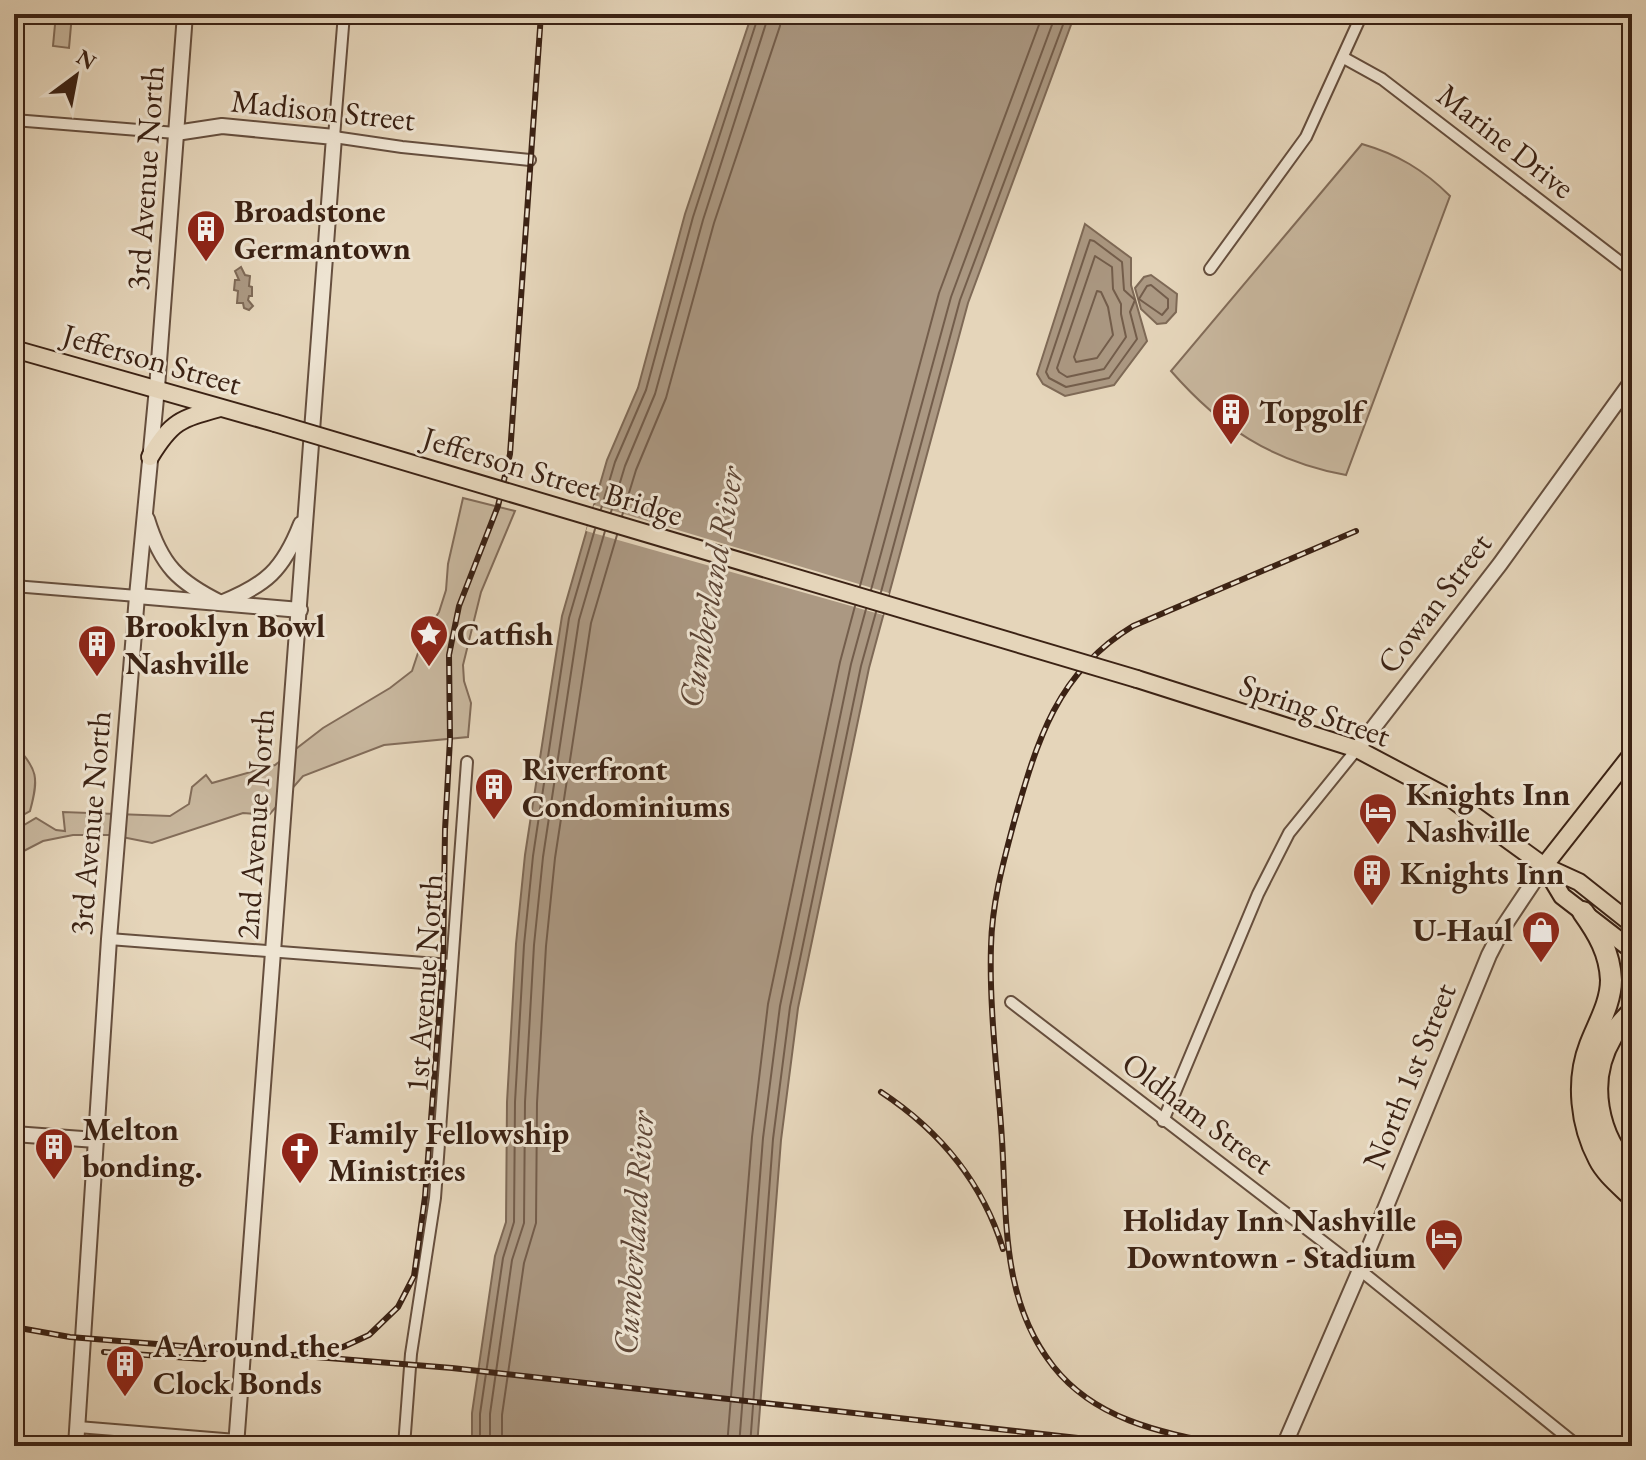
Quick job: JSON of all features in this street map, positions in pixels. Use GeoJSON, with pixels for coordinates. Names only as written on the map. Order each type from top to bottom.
{"type":"FeatureCollection","features":[{"type":"Feature","properties":{"kind":"highway"},"geometry":{"type":"LineString","coordinates":[[1583,912],[1602,937],[1611,980],[1609,996],[1584,1067],[1582,1095],[1585,1128],[1600,1162],[1632,1196]]}},
{"type":"Feature","properties":{"kind":"highway"},"geometry":{"type":"LineString","coordinates":[[1632,1012],[1612,1035],[1602,1058],[1597,1108],[1617,1158],[1632,1173]]}},
{"type":"Feature","properties":{"kind":"main road","name":"Jefferson Street"},"geometry":{"type":"LineString","coordinates":[[14,349],[275,423]]}},
{"type":"Feature","properties":{"kind":"main road"},"geometry":{"type":"LineString","coordinates":[[150,457],[163,436],[176,423],[222,407]]}},
{"type":"Feature","properties":{"kind":"main road","name":"Jefferson Street Bridge"},"geometry":{"type":"LineString","coordinates":[[275,423],[1137,679]]}},
{"type":"Feature","properties":{"kind":"main road","name":"Spring Street"},"geometry":{"type":"LineString","coordinates":[[1137,679],[1357,749],[1453,800],[1544,866],[1579,882],[1632,924]]}},
{"type":"Feature","properties":{"kind":"main road","name":"North 1st Street"},"geometry":{"type":"LineString","coordinates":[[1544,866],[1632,754]]}},
{"type":"Feature","properties":{"kind":"main road","name":"Spring Street"},"geometry":{"type":"LineString","coordinates":[[1544,866],[1562,896],[1632,950]]}},
{"type":"Feature","properties":{"kind":"street","name":"3rd Avenue North"},"geometry":{"type":"LineString","coordinates":[[76,1446],[109,939],[157,388],[185,14]]}},
{"type":"Feature","properties":{"kind":"street","name":"2nd Avenue North"},"geometry":{"type":"LineString","coordinates":[[236,1443],[344,14]]}},
{"type":"Feature","properties":{"kind":"street"},"geometry":{"type":"LineString","coordinates":[[1210,269],[1306,137],[1362,14]]}},
{"type":"Feature","properties":{"kind":"street","name":"Marine Drive"},"geometry":{"type":"LineString","coordinates":[[1344,58],[1382,79],[1632,271]]}},
{"type":"Feature","properties":{"kind":"street","name":"Madison Street"},"geometry":{"type":"LineString","coordinates":[[14,120],[176,133],[222,126],[530,160]]}},
{"type":"Feature","properties":{"kind":"street","name":"Cowan Street"},"geometry":{"type":"LineString","coordinates":[[1163,1121],[1258,894],[1289,833],[1500,564],[1632,381]]}},
{"type":"Feature","properties":{"kind":"street"},"geometry":{"type":"LineString","coordinates":[[221,603],[252,589],[271,576],[285,560],[307,508]]}},
{"type":"Feature","properties":{"kind":"street"},"geometry":{"type":"LineString","coordinates":[[145,509],[157,549],[168,567],[197,591],[221,603]]}},
{"type":"Feature","properties":{"kind":"street"},"geometry":{"type":"LineString","coordinates":[[14,586],[300,610]]}},
{"type":"Feature","properties":{"kind":"street","name":"1st Avenue North"},"geometry":{"type":"LineString","coordinates":[[404,1446],[411,1354],[435,1198],[467,762]]}},
{"type":"Feature","properties":{"kind":"street","name":"North 1st Street"},"geometry":{"type":"LineString","coordinates":[[1284,1446],[1489,955],[1504,926],[1544,866]]}},
{"type":"Feature","properties":{"kind":"street"},"geometry":{"type":"LineString","coordinates":[[109,939],[451,965]]}},
{"type":"Feature","properties":{"kind":"street","name":"Oldham Street"},"geometry":{"type":"LineString","coordinates":[[1011,1002],[1360,1270],[1578,1446]]}},
{"type":"Feature","properties":{"kind":"street"},"geometry":{"type":"LineString","coordinates":[[14,1134],[96,1140]]}},
{"type":"Feature","properties":{"kind":"street"},"geometry":{"type":"LineString","coordinates":[[78,1427],[236,1443]]}},
{"type":"Feature","properties":{"kind":"shaded area"},"geometry":{"type":"Polygon","coordinates":[[[56,14],[72,14],[69,48],[53,46],[56,14]]]}},
{"type":"Feature","properties":{"kind":"shaded area","name":"Topgolf"},"geometry":{"type":"Polygon","coordinates":[[[1362,144],[1409,164],[1450,196],[1346,475],[1294,461],[1249,439],[1209,409],[1171,371],[1362,144]]]}},
{"type":"Feature","properties":{"kind":"shaded area"},"geometry":{"type":"Polygon","coordinates":[[[463,498],[515,511],[481,592],[463,665],[471,703],[468,737],[384,745],[303,776],[269,815],[243,813],[152,843],[112,835],[73,835],[43,841],[14,856],[14,831],[36,818],[56,830],[65,831],[63,812],[170,816],[189,804],[192,787],[206,775],[212,783],[275,765],[323,728],[390,688],[412,671],[424,635],[439,612],[446,590],[448,564],[463,498]]]}},
{"type":"Feature","properties":{"kind":"shaded area"},"geometry":{"type":"Polygon","coordinates":[[[14,744],[32,767],[35,790],[30,811],[14,820],[14,744]]]}},
{"type":"Feature","properties":{"kind":"water","name":"Cumberland River"},"geometry":{"type":"Polygon","coordinates":[[[752,14],[1075,14],[968,303],[869,668],[798,1008],[781,1140],[757,1446],[472,1446],[472,1413],[495,1256],[506,1222],[507,1102],[516,944],[525,855],[562,616],[607,460],[638,388],[685,214],[752,14]]]}},
{"type":"Feature","properties":{"kind":"water"},"geometry":{"type":"Polygon","coordinates":[[[1085,224],[1131,258],[1131,285],[1147,341],[1114,385],[1065,396],[1043,384],[1037,374],[1085,224]]]}},
{"type":"Feature","properties":{"kind":"water"},"geometry":{"type":"Polygon","coordinates":[[[241,267],[245,275],[250,276],[252,296],[248,300],[253,306],[249,310],[244,308],[243,303],[237,303],[238,291],[234,290],[235,280],[239,280],[235,271],[241,267]]]}},
{"type":"Feature","properties":{"kind":"water"},"geometry":{"type":"Polygon","coordinates":[[[1151,275],[1177,294],[1176,312],[1166,323],[1157,324],[1141,309],[1135,288],[1144,277],[1151,275]]]}},
{"type":"Feature","properties":{"kind":"pier"},"geometry":{"type":"Polygon","coordinates":[[[594,505],[889,593],[883,615],[586,531],[594,505]]]}},
{"type":"Feature","properties":{"kind":"railway"},"geometry":{"type":"LineString","coordinates":[[294,1355],[343,1347],[369,1335],[398,1307],[414,1276],[425,1197],[443,965],[450,739],[449,655],[459,606],[498,506],[510,454],[541,14]]}},
{"type":"Feature","properties":{"kind":"railway"},"geometry":{"type":"LineString","coordinates":[[1230,1446],[1157,1430],[1111,1412],[1071,1385],[1036,1341],[1015,1286],[1007,1229],[991,994],[993,914],[1006,853],[1042,737],[1068,687],[1086,665],[1107,644],[1133,626],[1356,531]]}},
{"type":"Feature","properties":{"kind":"railway"},"geometry":{"type":"LineString","coordinates":[[881,1092],[922,1123],[956,1160],[983,1201],[1003,1249]]}},
{"type":"Feature","properties":{"kind":"railway"},"geometry":{"type":"LineString","coordinates":[[14,1327],[70,1337],[452,1368],[1149,1446]]}},
{"type":"Feature","properties":{"kind":"railway"},"geometry":{"type":"LineString","coordinates":[[104,1352],[204,1359]]}},
{"type":"Feature","properties":{"kind":"place","name":"Broadstone Germantown"},"geometry":{"type":"Point","coordinates":[206,263]}},
{"type":"Feature","properties":{"kind":"place","name":"Topgolf"},"geometry":{"type":"Point","coordinates":[1231,446]}},
{"type":"Feature","properties":{"kind":"place","name":"Catfish"},"geometry":{"type":"Point","coordinates":[429,668]}},
{"type":"Feature","properties":{"kind":"place","name":"Brooklyn Bowl Nashville"},"geometry":{"type":"Point","coordinates":[97,678]}},
{"type":"Feature","properties":{"kind":"place","name":"Riverfront Condominiums"},"geometry":{"type":"Point","coordinates":[494,821]}},
{"type":"Feature","properties":{"kind":"place","name":"Knights Inn Nashville"},"geometry":{"type":"Point","coordinates":[1378,846]}},
{"type":"Feature","properties":{"kind":"place","name":"Knights Inn"},"geometry":{"type":"Point","coordinates":[1372,907]}},
{"type":"Feature","properties":{"kind":"place","name":"U-Haul"},"geometry":{"type":"Point","coordinates":[1541,964]}},
{"type":"Feature","properties":{"kind":"place","name":"Melton bonding."},"geometry":{"type":"Point","coordinates":[54,1181]}},
{"type":"Feature","properties":{"kind":"place","name":"Family Fellowship Ministries"},"geometry":{"type":"Point","coordinates":[300,1185]}},
{"type":"Feature","properties":{"kind":"place","name":"Holiday Inn Nashville Downtown - Stadium"},"geometry":{"type":"Point","coordinates":[1444,1272]}},
{"type":"Feature","properties":{"kind":"place","name":"A Around the Clock Bonds"},"geometry":{"type":"Point","coordinates":[125,1398]}}]}
